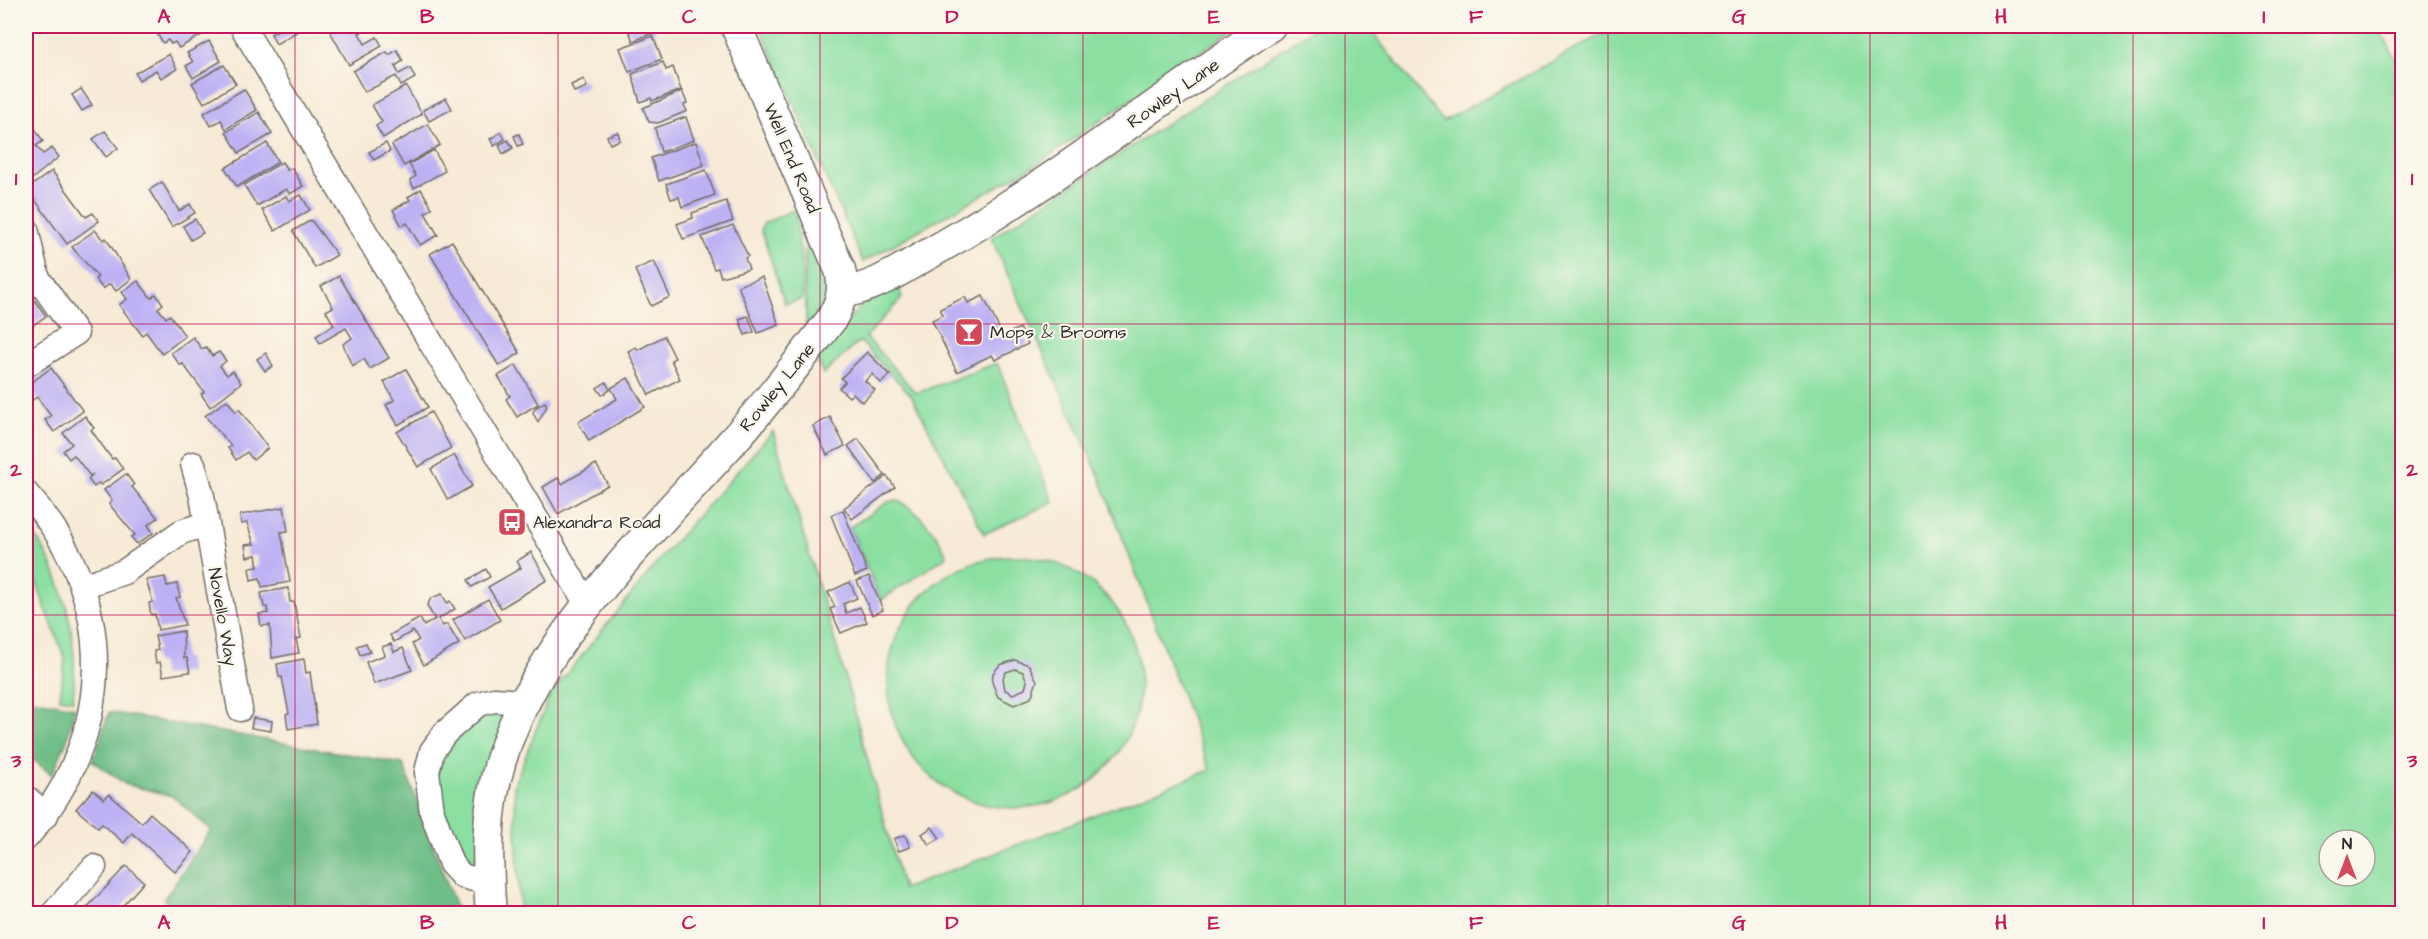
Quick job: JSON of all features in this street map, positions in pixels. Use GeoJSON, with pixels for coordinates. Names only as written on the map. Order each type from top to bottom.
{"type":"FeatureCollection","features":[{"type":"Feature","properties":{"kind":"street"},"geometry":{"type":"LineString","coordinates":[[242,26],[587,604]]}},
{"type":"Feature","properties":{"kind":"street","name":"Well End Road"},"geometry":{"type":"LineString","coordinates":[[736,26],[840,270],[844,292]]}},
{"type":"Feature","properties":{"kind":"street","name":"Rowley Lane"},"geometry":{"type":"LineString","coordinates":[[491,914],[487,852],[491,805],[501,760],[524,702],[587,604],[734,441],[831,320],[844,292],[859,290],[902,269],[1056,176],[1182,84],[1270,26]]}},
{"type":"Feature","properties":{"kind":"street"},"geometry":{"type":"LineString","coordinates":[[26,229],[37,277],[76,333],[26,365]]}},
{"type":"Feature","properties":{"kind":"street","name":"Novello Way"},"geometry":{"type":"LineString","coordinates":[[194,464],[240,709]]}},
{"type":"Feature","properties":{"kind":"street"},"geometry":{"type":"LineString","coordinates":[[26,493],[59,535],[73,560],[82,586],[94,641],[92,707],[85,738],[74,769],[46,815],[26,838]]}},
{"type":"Feature","properties":{"kind":"street"},"geometry":{"type":"LineString","coordinates":[[82,586],[124,572],[182,532],[206,524]]}},
{"type":"Feature","properties":{"kind":"street"},"geometry":{"type":"LineString","coordinates":[[489,883],[462,876],[451,864],[432,812],[427,772],[432,751],[445,733],[478,704],[494,700],[524,702]]}},
{"type":"Feature","properties":{"kind":"street"},"geometry":{"type":"LineString","coordinates":[[26,798],[46,815]]}},
{"type":"Feature","properties":{"kind":"street"},"geometry":{"type":"LineString","coordinates":[[53,914],[94,867]]}},
{"type":"Feature","properties":{"kind":"green space"},"geometry":{"type":"Polygon","coordinates":[[[760,26],[1238,26],[1037,164],[863,262],[760,26]]]}},
{"type":"Feature","properties":{"kind":"green space"},"geometry":{"type":"Polygon","coordinates":[[[1317,26],[1367,26],[1443,121],[1618,26],[2380,26],[2377,27],[2398,62],[2402,60],[2402,913],[520,913],[514,785],[550,695],[660,559],[773,431],[841,662],[903,889],[1210,770],[1100,478],[991,238],[1317,26]]]}},
{"type":"Feature","properties":{"kind":"green space"},"geometry":{"type":"Polygon","coordinates":[[[795,211],[803,276],[803,299],[785,304],[761,229],[764,223],[795,211]]]}},
{"type":"Feature","properties":{"kind":"green space"},"geometry":{"type":"Polygon","coordinates":[[[799,211],[825,260],[832,295],[812,328],[806,325],[805,245],[799,211]]]}},
{"type":"Feature","properties":{"kind":"green space"},"geometry":{"type":"Polygon","coordinates":[[[890,286],[899,286],[902,298],[866,337],[916,393],[997,363],[1053,502],[984,534],[911,395],[860,341],[823,374],[815,356],[864,303],[890,286]]]}},
{"type":"Feature","properties":{"kind":"green space"},"geometry":{"type":"Polygon","coordinates":[[[895,500],[911,509],[926,523],[939,540],[947,556],[881,600],[850,527],[888,502],[895,500]]]}},
{"type":"Feature","properties":{"kind":"green space"},"geometry":{"type":"Polygon","coordinates":[[[26,525],[47,555],[67,608],[73,644],[73,700],[60,698],[65,659],[26,556],[26,525]]]}},
{"type":"Feature","properties":{"kind":"green space"},"geometry":{"type":"Polygon","coordinates":[[[1014,556],[1038,559],[1062,566],[1084,578],[1103,593],[1118,612],[1130,634],[1137,658],[1140,682],[1137,706],[1130,730],[1118,752],[1103,771],[1084,786],[1062,798],[1038,805],[1014,808],[990,805],[966,798],[944,786],[925,771],[910,752],[898,730],[891,706],[888,682],[891,658],[898,634],[910,612],[925,593],[944,578],[966,566],[990,559],[1014,556]]]}},
{"type":"Feature","properties":{"kind":"green space"},"geometry":{"type":"Polygon","coordinates":[[[26,698],[75,707],[67,740],[52,775],[26,754],[26,698]]]}},
{"type":"Feature","properties":{"kind":"green space"},"geometry":{"type":"Polygon","coordinates":[[[109,712],[403,764],[458,913],[160,913],[167,902],[164,899],[211,830],[172,796],[125,784],[93,761],[109,712]]]}},
{"type":"Feature","properties":{"kind":"green space"},"geometry":{"type":"Polygon","coordinates":[[[484,712],[501,712],[504,715],[475,866],[464,865],[442,807],[437,776],[444,750],[484,712]]]}},
{"type":"Feature","properties":{"kind":"building"},"geometry":{"type":"Polygon","coordinates":[[[171,26],[200,26],[205,33],[179,48],[175,42],[171,44],[168,40],[163,43],[157,34],[171,26]]]}},
{"type":"Feature","properties":{"kind":"building"},"geometry":{"type":"Polygon","coordinates":[[[285,26],[303,28],[276,44],[271,34],[285,26]]]}},
{"type":"Feature","properties":{"kind":"building"},"geometry":{"type":"Polygon","coordinates":[[[327,26],[366,26],[368,28],[359,33],[365,44],[377,37],[382,46],[349,65],[327,26]]]}},
{"type":"Feature","properties":{"kind":"building"},"geometry":{"type":"Polygon","coordinates":[[[465,26],[479,26],[480,28],[469,33],[465,26]]]}},
{"type":"Feature","properties":{"kind":"building"},"geometry":{"type":"Polygon","coordinates":[[[627,26],[654,26],[656,32],[633,41],[627,26]]]}},
{"type":"Feature","properties":{"kind":"building"},"geometry":{"type":"Polygon","coordinates":[[[653,36],[662,59],[629,72],[620,48],[653,36]]]}},
{"type":"Feature","properties":{"kind":"building"},"geometry":{"type":"Polygon","coordinates":[[[209,41],[221,61],[193,78],[186,66],[193,62],[187,53],[209,41]]]}},
{"type":"Feature","properties":{"kind":"building"},"geometry":{"type":"Polygon","coordinates":[[[397,50],[403,61],[395,66],[399,74],[410,68],[415,78],[401,86],[396,76],[365,92],[353,71],[387,52],[389,55],[397,50]]]}},
{"type":"Feature","properties":{"kind":"building"},"geometry":{"type":"Polygon","coordinates":[[[169,54],[177,69],[161,78],[156,70],[139,80],[135,73],[169,54]]]}},
{"type":"Feature","properties":{"kind":"building"},"geometry":{"type":"Polygon","coordinates":[[[663,62],[666,70],[673,67],[681,90],[652,101],[651,98],[640,102],[632,74],[663,62]]]}},
{"type":"Feature","properties":{"kind":"building"},"geometry":{"type":"Polygon","coordinates":[[[224,65],[236,84],[204,103],[192,83],[224,65]]]}},
{"type":"Feature","properties":{"kind":"building"},"geometry":{"type":"Polygon","coordinates":[[[584,79],[587,87],[574,92],[571,85],[584,79]]]}},
{"type":"Feature","properties":{"kind":"building"},"geometry":{"type":"Polygon","coordinates":[[[406,86],[422,114],[383,138],[376,126],[382,122],[372,105],[406,86]]]}},
{"type":"Feature","properties":{"kind":"building"},"geometry":{"type":"Polygon","coordinates":[[[81,89],[92,105],[82,111],[72,95],[81,89]]]}},
{"type":"Feature","properties":{"kind":"building"},"geometry":{"type":"Polygon","coordinates":[[[244,89],[257,110],[226,129],[221,120],[211,126],[204,113],[244,89]]]}},
{"type":"Feature","properties":{"kind":"building"},"geometry":{"type":"Polygon","coordinates":[[[682,91],[687,103],[684,105],[687,111],[658,123],[649,122],[643,108],[682,91]]]}},
{"type":"Feature","properties":{"kind":"building"},"geometry":{"type":"Polygon","coordinates":[[[446,98],[452,109],[429,121],[423,110],[446,98]]]}},
{"type":"Feature","properties":{"kind":"building"},"geometry":{"type":"Polygon","coordinates":[[[259,112],[272,134],[239,153],[226,132],[259,112]]]}},
{"type":"Feature","properties":{"kind":"building"},"geometry":{"type":"Polygon","coordinates":[[[686,117],[694,140],[661,152],[655,128],[686,117]]]}},
{"type":"Feature","properties":{"kind":"building"},"geometry":{"type":"Polygon","coordinates":[[[31,123],[43,141],[36,146],[43,154],[52,148],[59,157],[27,183],[26,127],[31,123]]]}},
{"type":"Feature","properties":{"kind":"building"},"geometry":{"type":"Polygon","coordinates":[[[428,124],[440,145],[404,166],[392,145],[428,124]]]}},
{"type":"Feature","properties":{"kind":"building"},"geometry":{"type":"Polygon","coordinates":[[[105,131],[118,148],[106,157],[93,139],[105,131]]]}},
{"type":"Feature","properties":{"kind":"building"},"geometry":{"type":"Polygon","coordinates":[[[501,132],[505,139],[494,146],[490,139],[501,132]]]}},
{"type":"Feature","properties":{"kind":"building"},"geometry":{"type":"Polygon","coordinates":[[[618,132],[620,140],[610,144],[607,136],[618,132]]]}},
{"type":"Feature","properties":{"kind":"building"},"geometry":{"type":"Polygon","coordinates":[[[519,134],[523,144],[518,146],[514,136],[519,134]]]}},
{"type":"Feature","properties":{"kind":"building"},"geometry":{"type":"Polygon","coordinates":[[[508,140],[513,148],[503,154],[499,145],[508,140]]]}},
{"type":"Feature","properties":{"kind":"building"},"geometry":{"type":"Polygon","coordinates":[[[696,142],[704,165],[659,181],[651,158],[696,142]]]}},
{"type":"Feature","properties":{"kind":"building"},"geometry":{"type":"Polygon","coordinates":[[[267,143],[278,162],[237,187],[225,168],[267,143]]]}},
{"type":"Feature","properties":{"kind":"building"},"geometry":{"type":"Polygon","coordinates":[[[386,143],[390,151],[374,160],[369,152],[386,143]]]}},
{"type":"Feature","properties":{"kind":"building"},"geometry":{"type":"Polygon","coordinates":[[[434,150],[445,171],[414,188],[410,180],[416,176],[409,164],[434,150]]]}},
{"type":"Feature","properties":{"kind":"building"},"geometry":{"type":"Polygon","coordinates":[[[282,162],[287,170],[292,168],[303,186],[290,194],[286,189],[257,206],[244,185],[282,162]]]}},
{"type":"Feature","properties":{"kind":"building"},"geometry":{"type":"Polygon","coordinates":[[[706,170],[715,195],[682,207],[679,197],[671,199],[666,184],[706,170]]]}},
{"type":"Feature","properties":{"kind":"building"},"geometry":{"type":"Polygon","coordinates":[[[52,171],[86,217],[93,213],[99,221],[67,244],[27,189],[52,171]]]}},
{"type":"Feature","properties":{"kind":"building"},"geometry":{"type":"Polygon","coordinates":[[[162,182],[179,211],[190,204],[195,213],[172,227],[149,190],[162,182]]]}},
{"type":"Feature","properties":{"kind":"building"},"geometry":{"type":"Polygon","coordinates":[[[421,189],[432,208],[425,213],[438,235],[420,245],[407,223],[402,226],[393,210],[410,200],[408,197],[421,189]]]}},
{"type":"Feature","properties":{"kind":"building"},"geometry":{"type":"Polygon","coordinates":[[[301,195],[310,210],[275,231],[262,210],[286,196],[289,201],[301,195]]]}},
{"type":"Feature","properties":{"kind":"building"},"geometry":{"type":"Polygon","coordinates":[[[726,201],[733,221],[683,239],[677,224],[693,218],[692,213],[726,201]]]}},
{"type":"Feature","properties":{"kind":"building"},"geometry":{"type":"Polygon","coordinates":[[[195,219],[203,233],[191,240],[183,226],[195,219]]]}},
{"type":"Feature","properties":{"kind":"building"},"geometry":{"type":"Polygon","coordinates":[[[311,220],[337,255],[315,268],[293,231],[311,220]]]}},
{"type":"Feature","properties":{"kind":"building"},"geometry":{"type":"Polygon","coordinates":[[[733,225],[748,256],[745,258],[749,269],[721,277],[718,268],[714,269],[702,237],[733,225]]]}},
{"type":"Feature","properties":{"kind":"building"},"geometry":{"type":"Polygon","coordinates":[[[95,230],[103,240],[106,238],[131,279],[116,291],[110,284],[103,289],[95,279],[98,277],[72,247],[95,230]]]}},
{"type":"Feature","properties":{"kind":"building"},"geometry":{"type":"Polygon","coordinates":[[[452,241],[520,353],[499,366],[430,254],[452,241]]]}},
{"type":"Feature","properties":{"kind":"building"},"geometry":{"type":"Polygon","coordinates":[[[654,261],[670,297],[651,306],[635,270],[654,261]]]}},
{"type":"Feature","properties":{"kind":"building"},"geometry":{"type":"Polygon","coordinates":[[[339,276],[389,358],[370,369],[364,359],[352,366],[343,344],[352,338],[346,328],[320,343],[316,336],[334,325],[326,311],[333,307],[321,286],[339,276]]]}},
{"type":"Feature","properties":{"kind":"building"},"geometry":{"type":"Polygon","coordinates":[[[762,277],[779,325],[758,333],[738,286],[762,277]]]}},
{"type":"Feature","properties":{"kind":"building"},"geometry":{"type":"Polygon","coordinates":[[[138,281],[151,298],[156,294],[163,304],[158,308],[166,318],[170,315],[185,336],[162,354],[146,332],[142,335],[119,305],[127,299],[122,292],[138,281]]]}},
{"type":"Feature","properties":{"kind":"building"},"geometry":{"type":"Polygon","coordinates":[[[26,288],[46,316],[26,330],[26,288]]]}},
{"type":"Feature","properties":{"kind":"building","name":"Mops & Brooms"},"geometry":{"type":"Polygon","coordinates":[[[983,296],[1003,336],[1020,328],[1028,344],[995,360],[992,355],[957,372],[932,320],[943,315],[940,309],[965,297],[968,303],[983,296]]]}},
{"type":"Feature","properties":{"kind":"building"},"geometry":{"type":"Polygon","coordinates":[[[748,316],[754,332],[745,335],[739,319],[748,316]]]}},
{"type":"Feature","properties":{"kind":"building"},"geometry":{"type":"Polygon","coordinates":[[[664,336],[675,358],[671,360],[680,379],[649,395],[628,351],[636,347],[638,350],[664,336]]]}},
{"type":"Feature","properties":{"kind":"building"},"geometry":{"type":"Polygon","coordinates":[[[193,337],[202,349],[206,347],[212,356],[219,352],[226,361],[220,366],[227,375],[233,371],[241,383],[210,407],[201,394],[204,392],[183,364],[180,365],[171,353],[193,337]]]}},
{"type":"Feature","properties":{"kind":"building"},"geometry":{"type":"Polygon","coordinates":[[[867,352],[890,375],[881,383],[872,374],[865,381],[875,390],[862,402],[853,393],[849,397],[839,388],[845,382],[841,378],[867,352]]]}},
{"type":"Feature","properties":{"kind":"building"},"geometry":{"type":"Polygon","coordinates":[[[266,353],[273,366],[265,371],[257,359],[266,353]]]}},
{"type":"Feature","properties":{"kind":"building"},"geometry":{"type":"Polygon","coordinates":[[[516,365],[538,404],[517,417],[506,399],[510,396],[498,376],[516,365]]]}},
{"type":"Feature","properties":{"kind":"building"},"geometry":{"type":"Polygon","coordinates":[[[51,368],[83,411],[54,432],[45,420],[51,416],[37,397],[31,401],[26,394],[28,385],[51,368]]]}},
{"type":"Feature","properties":{"kind":"building"},"geometry":{"type":"Polygon","coordinates":[[[406,369],[428,407],[398,425],[386,405],[394,400],[384,382],[406,369]]]}},
{"type":"Feature","properties":{"kind":"building"},"geometry":{"type":"Polygon","coordinates":[[[628,378],[645,407],[589,441],[578,422],[617,399],[611,388],[628,378]]]}},
{"type":"Feature","properties":{"kind":"building"},"geometry":{"type":"Polygon","coordinates":[[[606,382],[610,390],[602,395],[597,388],[606,382]]]}},
{"type":"Feature","properties":{"kind":"building"},"geometry":{"type":"Polygon","coordinates":[[[227,400],[236,412],[239,409],[268,448],[253,460],[247,452],[236,460],[228,448],[231,446],[205,416],[227,400]]]}},
{"type":"Feature","properties":{"kind":"building"},"geometry":{"type":"Polygon","coordinates":[[[545,402],[547,406],[538,422],[533,413],[535,408],[545,402]]]}},
{"type":"Feature","properties":{"kind":"building"},"geometry":{"type":"Polygon","coordinates":[[[431,412],[451,448],[418,467],[397,432],[431,412]]]}},
{"type":"Feature","properties":{"kind":"building"},"geometry":{"type":"Polygon","coordinates":[[[85,416],[94,428],[91,430],[112,459],[115,458],[123,469],[101,485],[99,483],[94,487],[88,479],[93,474],[90,476],[74,455],[69,459],[63,451],[72,444],[63,433],[85,416]]]}},
{"type":"Feature","properties":{"kind":"building"},"geometry":{"type":"Polygon","coordinates":[[[830,417],[845,446],[827,455],[813,426],[830,417]]]}},
{"type":"Feature","properties":{"kind":"building"},"geometry":{"type":"Polygon","coordinates":[[[858,439],[885,475],[875,483],[848,446],[858,439]]]}},
{"type":"Feature","properties":{"kind":"building"},"geometry":{"type":"Polygon","coordinates":[[[454,455],[472,486],[448,500],[431,469],[454,455]]]}},
{"type":"Feature","properties":{"kind":"building"},"geometry":{"type":"Polygon","coordinates":[[[596,464],[608,485],[558,514],[543,487],[558,478],[562,484],[596,464]]]}},
{"type":"Feature","properties":{"kind":"building"},"geometry":{"type":"Polygon","coordinates":[[[126,474],[134,485],[132,487],[158,518],[148,525],[153,533],[137,544],[131,537],[135,535],[109,504],[112,501],[104,490],[126,474]]]}},
{"type":"Feature","properties":{"kind":"building"},"geometry":{"type":"Polygon","coordinates":[[[887,476],[895,487],[852,519],[844,508],[887,476]]]}},
{"type":"Feature","properties":{"kind":"building"},"geometry":{"type":"Polygon","coordinates":[[[284,507],[288,531],[281,532],[290,582],[262,587],[260,578],[251,580],[249,568],[258,567],[256,555],[247,557],[245,545],[254,544],[247,523],[241,524],[240,515],[284,507]]]}},
{"type":"Feature","properties":{"kind":"building"},"geometry":{"type":"Polygon","coordinates":[[[843,510],[867,571],[855,576],[831,515],[843,510]]]}},
{"type":"Feature","properties":{"kind":"building"},"geometry":{"type":"Polygon","coordinates":[[[531,552],[547,580],[501,608],[488,587],[521,568],[517,561],[531,552]]]}},
{"type":"Feature","properties":{"kind":"building"},"geometry":{"type":"Polygon","coordinates":[[[486,569],[490,577],[472,587],[468,580],[486,569]]]}},
{"type":"Feature","properties":{"kind":"building"},"geometry":{"type":"Polygon","coordinates":[[[869,576],[883,610],[872,615],[857,581],[869,576]]]}},
{"type":"Feature","properties":{"kind":"building"},"geometry":{"type":"Polygon","coordinates":[[[165,577],[167,586],[177,584],[180,597],[176,598],[185,625],[158,630],[155,614],[151,615],[149,603],[153,602],[146,580],[165,577]]]}},
{"type":"Feature","properties":{"kind":"building"},"geometry":{"type":"Polygon","coordinates":[[[850,582],[857,598],[843,604],[846,613],[860,607],[867,622],[841,633],[830,609],[835,607],[828,592],[850,582]]]}},
{"type":"Feature","properties":{"kind":"building"},"geometry":{"type":"Polygon","coordinates":[[[288,588],[290,602],[294,602],[301,638],[296,639],[299,653],[272,658],[270,625],[261,626],[259,614],[268,613],[261,593],[288,588]]]}},
{"type":"Feature","properties":{"kind":"building"},"geometry":{"type":"Polygon","coordinates":[[[442,594],[447,603],[450,601],[455,609],[438,619],[443,626],[447,624],[459,644],[424,665],[412,644],[419,640],[413,631],[394,642],[390,635],[420,618],[424,626],[435,619],[427,606],[431,598],[442,594]]]}},
{"type":"Feature","properties":{"kind":"building"},"geometry":{"type":"Polygon","coordinates":[[[488,599],[500,620],[465,641],[453,620],[488,599]]]}},
{"type":"Feature","properties":{"kind":"building"},"geometry":{"type":"Polygon","coordinates":[[[26,623],[31,624],[29,638],[33,639],[28,675],[26,623]]]}},
{"type":"Feature","properties":{"kind":"building"},"geometry":{"type":"Polygon","coordinates":[[[183,631],[184,658],[187,658],[190,672],[163,676],[160,662],[156,663],[154,651],[158,650],[155,636],[183,631]]]}},
{"type":"Feature","properties":{"kind":"building"},"geometry":{"type":"Polygon","coordinates":[[[366,643],[370,652],[360,655],[357,646],[366,643]]]}},
{"type":"Feature","properties":{"kind":"building"},"geometry":{"type":"Polygon","coordinates":[[[391,644],[394,652],[403,648],[412,670],[374,684],[366,662],[385,655],[382,647],[391,644]]]}},
{"type":"Feature","properties":{"kind":"building"},"geometry":{"type":"Polygon","coordinates":[[[304,659],[306,673],[310,672],[317,724],[288,729],[286,714],[289,713],[277,664],[304,659]]]}},
{"type":"Feature","properties":{"kind":"building"},"geometry":{"type":"Polygon","coordinates":[[[1015,660],[1029,665],[1037,681],[1031,698],[1014,705],[998,697],[992,682],[993,673],[1000,665],[1015,660]],[[1015,669],[1006,672],[1003,678],[1005,690],[1013,694],[1025,689],[1027,681],[1023,672],[1015,669]]]}},
{"type":"Feature","properties":{"kind":"building"},"geometry":{"type":"Polygon","coordinates":[[[253,718],[272,721],[271,731],[251,728],[253,718]]]}},
{"type":"Feature","properties":{"kind":"building"},"geometry":{"type":"Polygon","coordinates":[[[93,790],[104,799],[109,794],[142,823],[150,813],[193,852],[175,872],[132,833],[124,843],[102,824],[98,828],[76,809],[93,790]]]}},
{"type":"Feature","properties":{"kind":"building"},"geometry":{"type":"Polygon","coordinates":[[[932,827],[940,838],[929,845],[922,834],[932,827]]]}},
{"type":"Feature","properties":{"kind":"building"},"geometry":{"type":"Polygon","coordinates":[[[905,835],[910,847],[899,851],[894,839],[905,835]]]}},
{"type":"Feature","properties":{"kind":"building"},"geometry":{"type":"Polygon","coordinates":[[[126,866],[144,882],[118,911],[121,914],[81,914],[126,866]]]}},
{"type":"Feature","properties":{"kind":"place","name":"Mops & Brooms"},"geometry":{"type":"Point","coordinates":[969,332]}},
{"type":"Feature","properties":{"kind":"place","name":"Alexandra Road"},"geometry":{"type":"Point","coordinates":[512,522]}}]}
